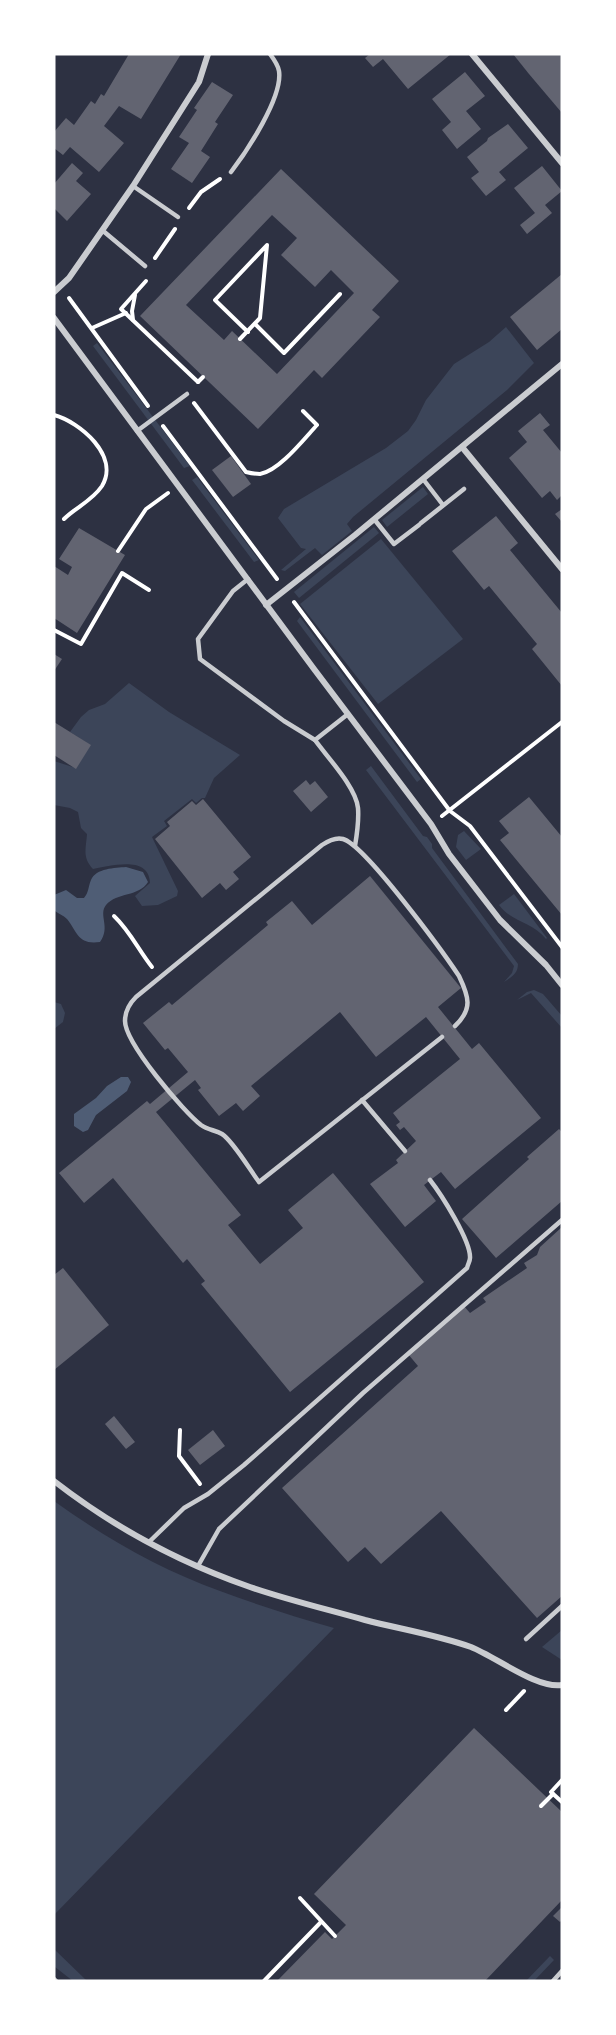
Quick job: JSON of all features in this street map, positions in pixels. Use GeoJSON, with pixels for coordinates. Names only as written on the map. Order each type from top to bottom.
{"type":"FeatureCollection","features":[{"type":"Feature","properties":{"kind":"street"},"geometry":{"type":"LineString","coordinates":[[54,292],[69,278],[133,186],[200,82],[208,54]]}},
{"type":"Feature","properties":{"kind":"street"},"geometry":{"type":"LineString","coordinates":[[472,54],[562,163]]}},
{"type":"Feature","properties":{"kind":"street"},"geometry":{"type":"LineString","coordinates":[[54,318],[431,824],[448,854],[500,920],[546,965],[562,985]]}},
{"type":"Feature","properties":{"kind":"street"},"geometry":{"type":"LineString","coordinates":[[54,333],[61,327]]}},
{"type":"Feature","properties":{"kind":"street"},"geometry":{"type":"LineString","coordinates":[[266,605],[562,364]]}},
{"type":"Feature","properties":{"kind":"street"},"geometry":{"type":"LineString","coordinates":[[462,447],[562,569]]}},
{"type":"Feature","properties":{"kind":"street"},"geometry":{"type":"LineString","coordinates":[[54,1481],[83,1503],[149,1542],[198,1566],[250,1587],[283,1597],[471,1647],[546,1685],[561,1686]]}},
{"type":"Feature","properties":{"kind":"lane"},"geometry":{"type":"LineString","coordinates":[[231,172],[258,130],[276,93],[279,69],[270,54]]}},
{"type":"Feature","properties":{"kind":"lane"},"geometry":{"type":"LineString","coordinates":[[133,186],[178,217]]}},
{"type":"Feature","properties":{"kind":"lane"},"geometry":{"type":"LineString","coordinates":[[102,230],[147,266]]}},
{"type":"Feature","properties":{"kind":"lane"},"geometry":{"type":"LineString","coordinates":[[137,431],[187,394]]}},
{"type":"Feature","properties":{"kind":"lane"},"geometry":{"type":"LineString","coordinates":[[423,479],[443,505]]}},
{"type":"Feature","properties":{"kind":"lane"},"geometry":{"type":"LineString","coordinates":[[374,519],[394,544],[464,489]]}},
{"type":"Feature","properties":{"kind":"lane"},"geometry":{"type":"LineString","coordinates":[[248,579],[233,591],[198,639],[200,658],[284,721],[315,740],[343,778],[358,804],[355,846]]}},
{"type":"Feature","properties":{"kind":"lane"},"geometry":{"type":"LineString","coordinates":[[315,740],[348,714]]}},
{"type":"Feature","properties":{"kind":"lane"},"geometry":{"type":"LineString","coordinates":[[442,1037],[259,1182],[221,1134],[210,1131],[191,1116],[137,1051],[124,1023],[126,1012],[132,1001],[160,977],[322,845],[330,840],[342,838],[355,846],[379,871],[459,976],[466,991],[468,1009],[463,1018],[454,1026]]}},
{"type":"Feature","properties":{"kind":"lane"},"geometry":{"type":"LineString","coordinates":[[362,1100],[405,1151]]}},
{"type":"Feature","properties":{"kind":"lane"},"geometry":{"type":"LineString","coordinates":[[149,1542],[184,1508],[208,1494],[261,1450],[467,1268],[470,1258],[468,1245],[441,1193],[430,1180]]}},
{"type":"Feature","properties":{"kind":"lane"},"geometry":{"type":"LineString","coordinates":[[198,1566],[219,1529],[363,1393],[562,1220]]}},
{"type":"Feature","properties":{"kind":"lane"},"geometry":{"type":"LineString","coordinates":[[526,1639],[562,1606]]}},
{"type":"Feature","properties":{"kind":"lane"},"geometry":{"type":"LineString","coordinates":[[553,1981],[562,1971]]}},
{"type":"Feature","properties":{"kind":"path"},"geometry":{"type":"LineString","coordinates":[[188,210],[201,192],[231,172]]}},
{"type":"Feature","properties":{"kind":"path"},"geometry":{"type":"LineString","coordinates":[[147,266],[176,228]]}},
{"type":"Feature","properties":{"kind":"path"},"geometry":{"type":"LineString","coordinates":[[240,339],[248,332],[260,318],[267,245],[215,300],[248,332]]}},
{"type":"Feature","properties":{"kind":"path"},"geometry":{"type":"LineString","coordinates":[[149,273],[147,279],[121,309],[198,382]]}},
{"type":"Feature","properties":{"kind":"path"},"geometry":{"type":"LineString","coordinates":[[60,287],[450,811],[470,826],[562,947]]}},
{"type":"Feature","properties":{"kind":"path"},"geometry":{"type":"LineString","coordinates":[[133,320],[132,311],[136,291]]}},
{"type":"Feature","properties":{"kind":"path"},"geometry":{"type":"LineString","coordinates":[[255,324],[284,353],[340,294]]}},
{"type":"Feature","properties":{"kind":"path"},"geometry":{"type":"LineString","coordinates":[[92,328],[126,313]]}},
{"type":"Feature","properties":{"kind":"path"},"geometry":{"type":"LineString","coordinates":[[203,376],[187,394],[246,472],[258,474],[270,470],[285,458],[317,424],[303,411]]}},
{"type":"Feature","properties":{"kind":"path"},"geometry":{"type":"LineString","coordinates":[[54,415],[70,421],[93,439],[102,452],[106,466],[106,477],[98,492],[64,519]]}},
{"type":"Feature","properties":{"kind":"path"},"geometry":{"type":"LineString","coordinates":[[118,551],[146,509],[197,470]]}},
{"type":"Feature","properties":{"kind":"path"},"geometry":{"type":"LineString","coordinates":[[54,630],[81,644],[122,573],[149,590]]}},
{"type":"Feature","properties":{"kind":"path"},"geometry":{"type":"LineString","coordinates":[[431,824],[562,722]]}},
{"type":"Feature","properties":{"kind":"path"},"geometry":{"type":"LineString","coordinates":[[114,916],[130,933],[138,950],[160,977]]}},
{"type":"Feature","properties":{"kind":"path"},"geometry":{"type":"LineString","coordinates":[[180,1430],[179,1456],[208,1494]]}},
{"type":"Feature","properties":{"kind":"path"},"geometry":{"type":"LineString","coordinates":[[506,1710],[519,1697]]}},
{"type":"Feature","properties":{"kind":"path"},"geometry":{"type":"LineString","coordinates":[[562,1780],[551,1792],[562,1802]]}},
{"type":"Feature","properties":{"kind":"path"},"geometry":{"type":"LineString","coordinates":[[541,1806],[554,1794]]}},
{"type":"Feature","properties":{"kind":"path"},"geometry":{"type":"LineString","coordinates":[[300,1898],[335,1936]]}},
{"type":"Feature","properties":{"kind":"path"},"geometry":{"type":"LineString","coordinates":[[264,1981],[321,1922]]}},
{"type":"Feature","properties":{"kind":"shaded area"},"geometry":{"type":"Polygon","coordinates":[[[506,327],[534,363],[507,390],[353,517],[347,524],[352,531],[322,555],[315,548],[285,571],[281,570],[306,549],[301,548],[278,518],[284,509],[386,448],[408,431],[426,400],[454,364],[489,342],[506,327]]]}},
{"type":"Feature","properties":{"kind":"shaded area"},"geometry":{"type":"Polygon","coordinates":[[[97,343],[190,466],[184,468],[93,346],[97,343]]]}},
{"type":"Feature","properties":{"kind":"shaded area"},"geometry":{"type":"Polygon","coordinates":[[[197,477],[259,560],[254,562],[192,480],[197,477]]]}},
{"type":"Feature","properties":{"kind":"shaded area"},"geometry":{"type":"Polygon","coordinates":[[[423,487],[428,494],[387,527],[382,520],[423,487]]]}},
{"type":"Feature","properties":{"kind":"shaded area"},"geometry":{"type":"Polygon","coordinates":[[[374,527],[379,533],[299,598],[294,592],[374,527]]]}},
{"type":"Feature","properties":{"kind":"shaded area"},"geometry":{"type":"Polygon","coordinates":[[[381,539],[463,639],[378,704],[300,604],[381,539]]]}},
{"type":"Feature","properties":{"kind":"shaded area"},"geometry":{"type":"Polygon","coordinates":[[[300,617],[421,779],[417,782],[297,621],[300,617]]]}},
{"type":"Feature","properties":{"kind":"shaded area"},"geometry":{"type":"Polygon","coordinates":[[[129,683],[169,712],[240,755],[214,778],[205,798],[196,803],[192,799],[164,821],[167,826],[152,837],[178,891],[177,896],[158,905],[142,906],[135,896],[150,883],[148,874],[136,865],[93,869],[86,857],[87,834],[81,828],[78,812],[54,805],[54,761],[76,768],[90,745],[70,732],[89,710],[105,704],[129,683]]]}},
{"type":"Feature","properties":{"kind":"shaded area"},"geometry":{"type":"Polygon","coordinates":[[[371,766],[423,836],[427,837],[432,848],[518,964],[512,977],[504,982],[512,973],[514,966],[366,770],[371,766]]]}},
{"type":"Feature","properties":{"kind":"shaded area"},"geometry":{"type":"Polygon","coordinates":[[[464,831],[481,849],[466,860],[456,847],[458,835],[464,831]]]}},
{"type":"Feature","properties":{"kind":"shaded area"},"geometry":{"type":"Polygon","coordinates":[[[126,867],[143,872],[148,882],[139,890],[116,898],[106,905],[103,913],[105,926],[100,942],[83,940],[67,919],[55,911],[54,895],[66,890],[77,898],[84,898],[93,876],[97,873],[106,869],[126,867]]]}},
{"type":"Feature","properties":{"kind":"shaded area"},"geometry":{"type":"Polygon","coordinates":[[[514,894],[546,939],[535,929],[504,911],[499,905],[514,894]]]}},
{"type":"Feature","properties":{"kind":"shaded area"},"geometry":{"type":"Polygon","coordinates":[[[534,990],[543,994],[562,1016],[562,1028],[531,993],[517,1000],[527,992],[534,990]]]}},
{"type":"Feature","properties":{"kind":"shaded area"},"geometry":{"type":"Polygon","coordinates":[[[54,1002],[61,1004],[65,1013],[63,1022],[54,1029],[54,1002]]]}},
{"type":"Feature","properties":{"kind":"shaded area"},"geometry":{"type":"Polygon","coordinates":[[[121,1077],[128,1077],[131,1082],[127,1091],[96,1115],[88,1130],[83,1132],[74,1126],[74,1114],[121,1077]]]}},
{"type":"Feature","properties":{"kind":"shaded area"},"geometry":{"type":"Polygon","coordinates":[[[54,1501],[113,1540],[198,1583],[334,1628],[54,1915],[54,1501]]]}},
{"type":"Feature","properties":{"kind":"shaded area"},"geometry":{"type":"Polygon","coordinates":[[[562,1630],[562,1660],[542,1647],[562,1630]]]}},
{"type":"Feature","properties":{"kind":"shaded area"},"geometry":{"type":"Polygon","coordinates":[[[54,1949],[87,1981],[73,1981],[55,1967],[54,1949]]]}},
{"type":"Feature","properties":{"kind":"shaded area"},"geometry":{"type":"Polygon","coordinates":[[[550,1956],[554,1960],[534,1981],[526,1981],[550,1956]]]}},
{"type":"Feature","properties":{"kind":"building"},"geometry":{"type":"Polygon","coordinates":[[[129,54],[181,54],[141,119],[119,106],[104,126],[124,143],[99,172],[70,147],[63,155],[54,148],[54,132],[66,118],[74,125],[91,101],[95,104],[101,94],[104,96],[129,54]]]}},
{"type":"Feature","properties":{"kind":"building"},"geometry":{"type":"Polygon","coordinates":[[[370,54],[451,54],[408,89],[383,59],[373,67],[365,58],[370,54]]]}},
{"type":"Feature","properties":{"kind":"building"},"geometry":{"type":"Polygon","coordinates":[[[513,54],[562,54],[562,113],[529,74],[513,54]]]}},
{"type":"Feature","properties":{"kind":"building"},"geometry":{"type":"Polygon","coordinates":[[[465,72],[485,96],[466,111],[481,129],[457,149],[442,130],[451,122],[432,99],[465,72]]]}},
{"type":"Feature","properties":{"kind":"building"},"geometry":{"type":"Polygon","coordinates":[[[212,82],[233,95],[215,122],[218,124],[201,151],[210,157],[192,183],[171,169],[189,143],[179,137],[197,110],[194,108],[212,82]]]}},
{"type":"Feature","properties":{"kind":"building"},"geometry":{"type":"Polygon","coordinates":[[[508,124],[528,148],[499,172],[506,180],[486,196],[471,178],[479,172],[467,157],[508,124]]]}},
{"type":"Feature","properties":{"kind":"building"},"geometry":{"type":"Polygon","coordinates":[[[72,163],[83,173],[76,181],[91,194],[67,221],[54,208],[54,184],[72,163]]]}},
{"type":"Feature","properties":{"kind":"building"},"geometry":{"type":"Polygon","coordinates":[[[542,166],[562,191],[545,205],[552,213],[527,234],[520,225],[535,213],[514,188],[542,166]]]}},
{"type":"Feature","properties":{"kind":"building"},"geometry":{"type":"Polygon","coordinates":[[[281,169],[399,281],[372,310],[380,317],[322,378],[314,370],[258,429],[140,316],[281,169]],[[272,215],[186,305],[224,340],[232,331],[277,374],[354,293],[331,270],[315,287],[281,255],[297,238],[272,215]]]}},
{"type":"Feature","properties":{"kind":"building"},"geometry":{"type":"Polygon","coordinates":[[[562,274],[562,329],[537,350],[510,317],[562,274]]]}},
{"type":"Feature","properties":{"kind":"building"},"geometry":{"type":"Polygon","coordinates":[[[540,413],[550,425],[543,430],[562,453],[562,495],[557,500],[550,491],[542,498],[509,458],[527,442],[518,431],[540,413]]]}},
{"type":"Feature","properties":{"kind":"building"},"geometry":{"type":"Polygon","coordinates":[[[231,456],[251,484],[233,497],[212,470],[231,456]]]}},
{"type":"Feature","properties":{"kind":"building"},"geometry":{"type":"Polygon","coordinates":[[[562,509],[562,522],[555,514],[562,509]]]}},
{"type":"Feature","properties":{"kind":"building"},"geometry":{"type":"Polygon","coordinates":[[[496,516],[518,543],[510,550],[562,613],[562,686],[532,649],[537,644],[489,586],[484,590],[452,551],[496,516]]]}},
{"type":"Feature","properties":{"kind":"building"},"geometry":{"type":"Polygon","coordinates":[[[79,528],[125,555],[77,633],[54,618],[54,566],[68,575],[72,567],[59,559],[79,528]]]}},
{"type":"Feature","properties":{"kind":"building"},"geometry":{"type":"Polygon","coordinates":[[[54,654],[62,659],[54,671],[54,654]]]}},
{"type":"Feature","properties":{"kind":"building"},"geometry":{"type":"Polygon","coordinates":[[[54,722],[91,745],[76,769],[54,755],[54,722]]]}},
{"type":"Feature","properties":{"kind":"building"},"geometry":{"type":"Polygon","coordinates":[[[306,780],[310,785],[315,781],[328,797],[311,812],[293,791],[306,780]]]}},
{"type":"Feature","properties":{"kind":"building"},"geometry":{"type":"Polygon","coordinates":[[[529,797],[562,837],[562,915],[500,840],[509,833],[499,821],[529,797]]]}},
{"type":"Feature","properties":{"kind":"building"},"geometry":{"type":"Polygon","coordinates":[[[203,799],[251,857],[233,872],[239,879],[226,890],[220,883],[202,898],[155,839],[170,826],[167,822],[192,801],[196,805],[203,799]]]}},
{"type":"Feature","properties":{"kind":"building"},"geometry":{"type":"Polygon","coordinates":[[[370,876],[461,988],[438,1007],[472,1049],[479,1043],[541,1118],[455,1189],[441,1172],[424,1185],[436,1201],[405,1227],[370,1184],[398,1163],[396,1160],[416,1141],[404,1127],[400,1130],[396,1125],[400,1122],[393,1113],[460,1059],[426,1017],[376,1057],[340,1012],[251,1086],[260,1096],[243,1111],[236,1103],[219,1116],[198,1090],[201,1088],[195,1080],[156,1112],[241,1215],[228,1225],[260,1264],[303,1228],[288,1210],[333,1173],[424,1282],[290,1392],[201,1284],[205,1281],[187,1259],[183,1263],[113,1178],[84,1203],[59,1173],[147,1101],[150,1104],[188,1072],[168,1048],[165,1050],[143,1023],[169,1002],[172,1005],[268,925],[266,922],[292,901],[312,925],[370,876]]]}},
{"type":"Feature","properties":{"kind":"building"},"geometry":{"type":"Polygon","coordinates":[[[559,1129],[562,1132],[562,1201],[496,1258],[462,1219],[559,1129]]]}},
{"type":"Feature","properties":{"kind":"building"},"geometry":{"type":"Polygon","coordinates":[[[562,1227],[562,1596],[537,1618],[441,1511],[381,1564],[365,1547],[348,1562],[282,1488],[418,1366],[408,1354],[463,1305],[470,1313],[486,1302],[483,1298],[527,1268],[524,1263],[537,1255],[540,1247],[562,1227]]]}},
{"type":"Feature","properties":{"kind":"building"},"geometry":{"type":"Polygon","coordinates":[[[63,1268],[109,1325],[54,1370],[54,1275],[63,1268]]]}},
{"type":"Feature","properties":{"kind":"building"},"geometry":{"type":"Polygon","coordinates":[[[114,1416],[135,1442],[126,1449],[105,1424],[114,1416]]]}},
{"type":"Feature","properties":{"kind":"building"},"geometry":{"type":"Polygon","coordinates":[[[213,1430],[225,1446],[200,1465],[188,1450],[213,1430]]]}},
{"type":"Feature","properties":{"kind":"building"},"geometry":{"type":"Polygon","coordinates":[[[474,1728],[562,1812],[562,1900],[485,1981],[277,1981],[325,1932],[332,1939],[346,1925],[314,1894],[474,1728]]]}},
{"type":"Feature","properties":{"kind":"building"},"geometry":{"type":"Polygon","coordinates":[[[562,1907],[562,1920],[560,1922],[553,1916],[562,1907]]]}}]}
